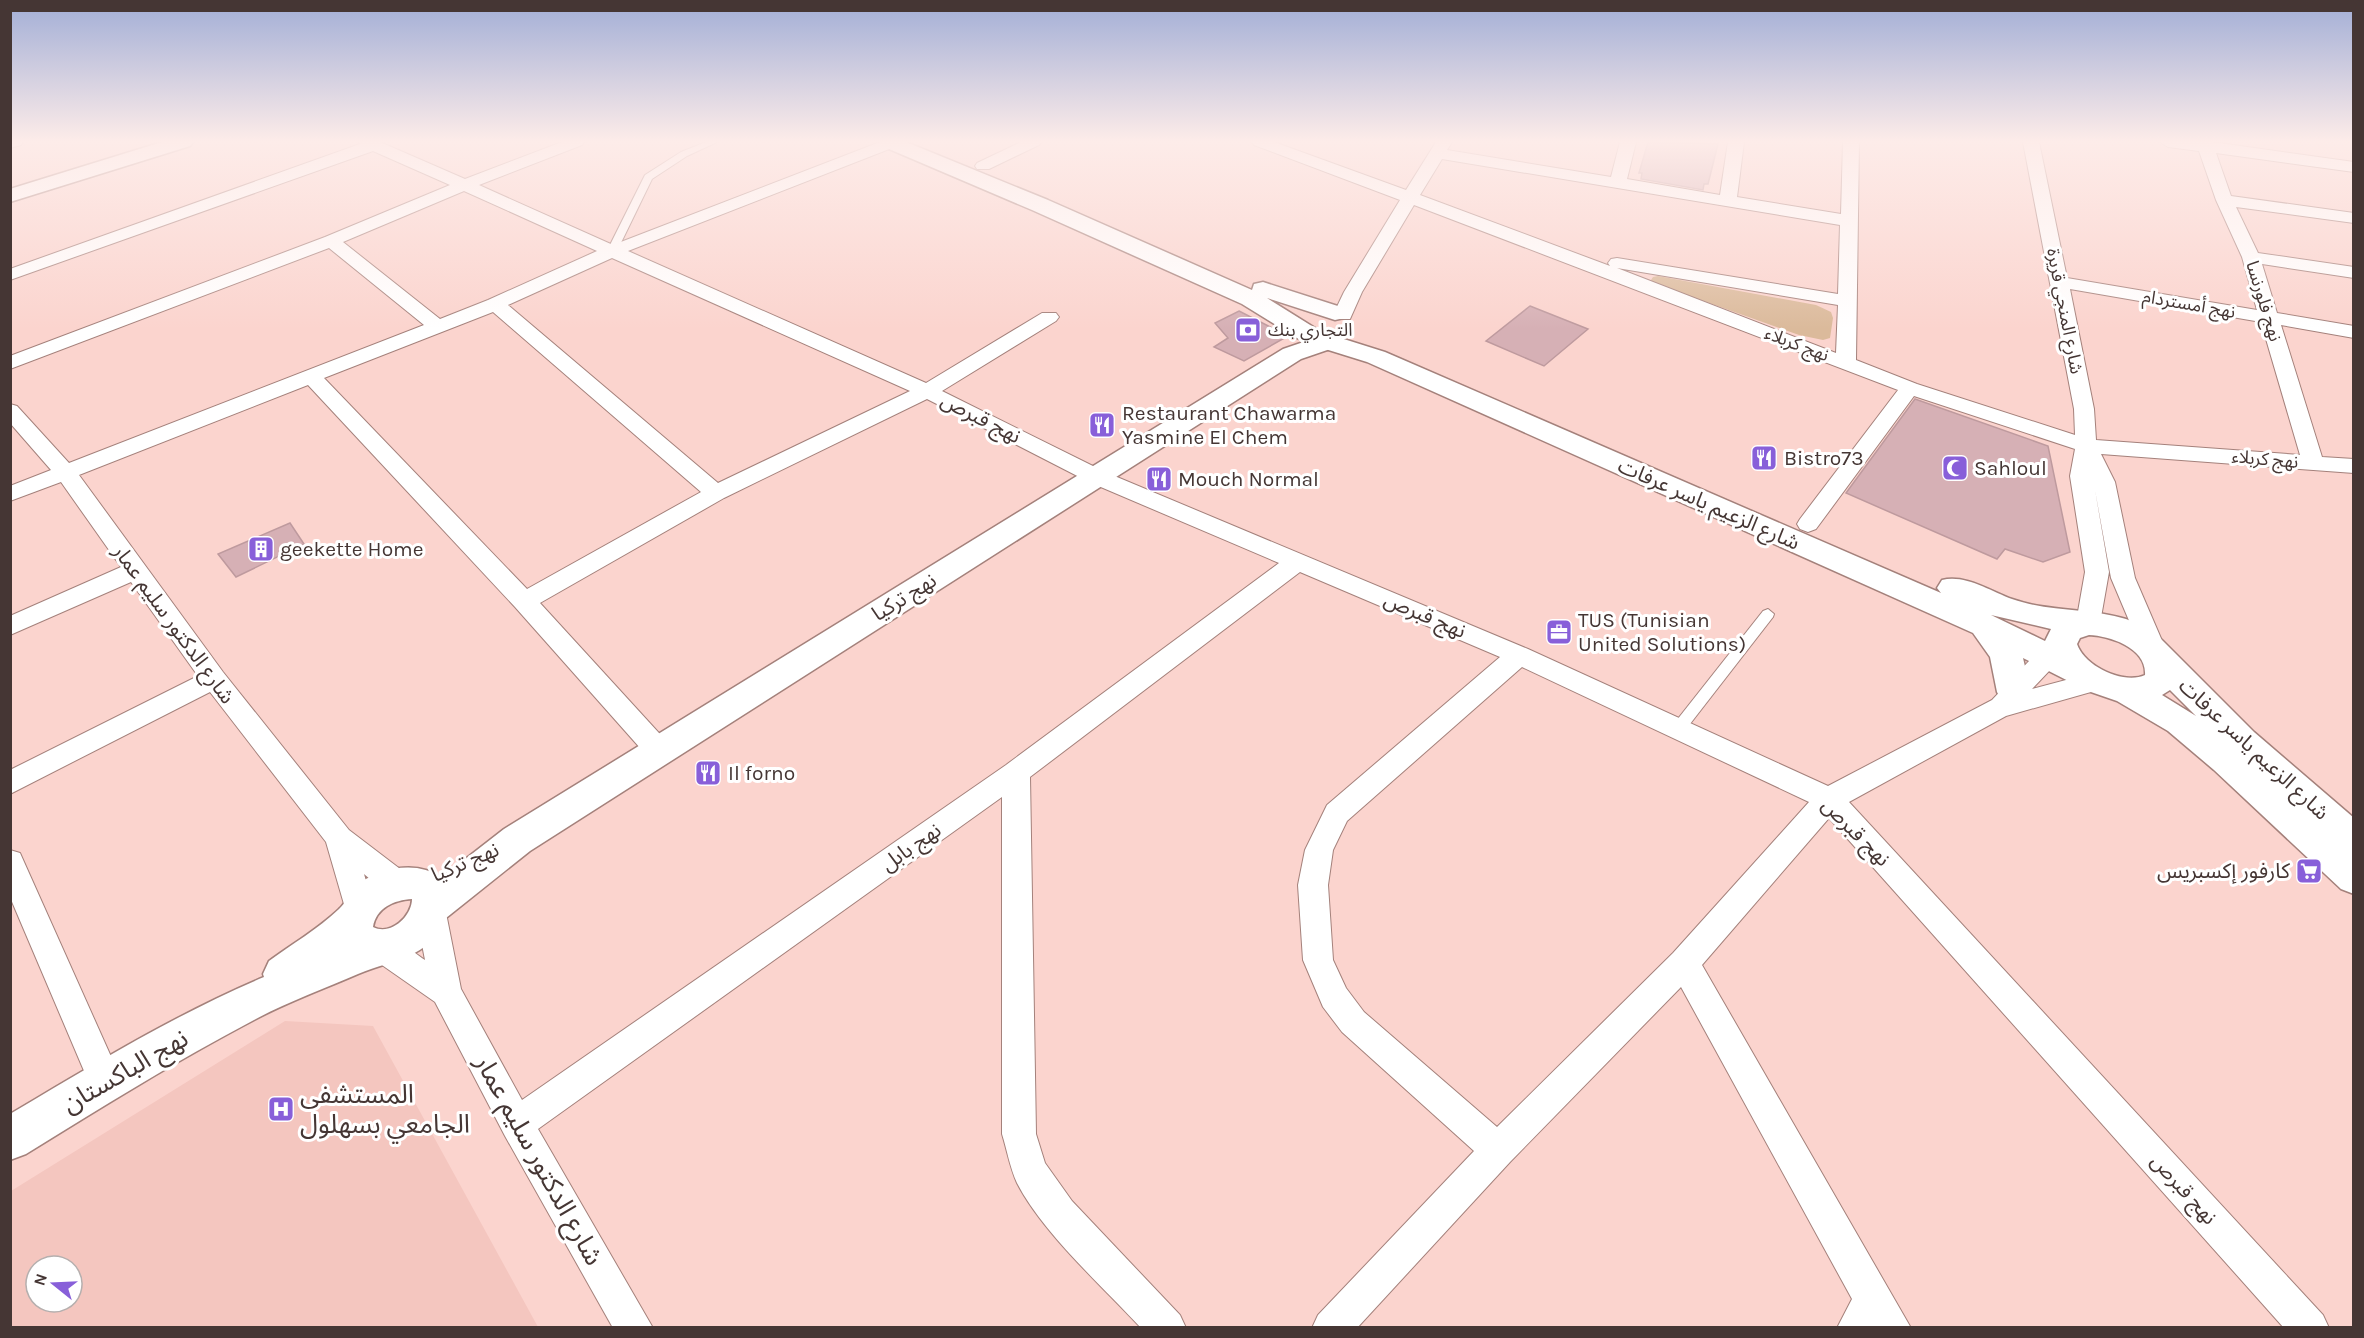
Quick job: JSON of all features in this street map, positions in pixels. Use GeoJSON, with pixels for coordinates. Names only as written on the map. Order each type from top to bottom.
{"type":"FeatureCollection","features":[{"type":"Feature","properties":{"kind":"main road","name":"شارع الزعيم ياسر عرفات"},"geometry":{"type":"LineString","coordinates":[[1039,204],[1251,299],[1313,341],[1376,357],[1984,625],[2070,637],[2116,628],[2136,638],[2154,653],[2242,741],[2354,841]]}},
{"type":"Feature","properties":{"kind":"main road","name":"شارع الزعيم ياسر عرفات"},"geometry":{"type":"LineString","coordinates":[[1070,204],[1262,289],[1345,318],[1391,343],[2070,637]]}},
{"type":"Feature","properties":{"kind":"main road","name":"نهج تركيا"},"geometry":{"type":"LineString","coordinates":[[419,897],[517,840],[1313,341],[1349,340],[1354,336],[1345,318]]}},
{"type":"Feature","properties":{"kind":"main road"},"geometry":{"type":"LineString","coordinates":[[1984,625],[2006,654],[2006,700]]}},
{"type":"Feature","properties":{"kind":"main road","name":"شارع الزعيم ياسر عرفات"},"geometry":{"type":"LineString","coordinates":[[2070,637],[2064,654],[2101,681],[2180,722],[2226,760],[2354,878]]}},
{"type":"Feature","properties":{"kind":"main road"},"geometry":{"type":"LineString","coordinates":[[2101,681],[2151,687],[2159,682],[2163,674],[2154,653]]}},
{"type":"Feature","properties":{"kind":"main road"},"geometry":{"type":"LineString","coordinates":[[419,897],[423,926],[410,937],[395,944],[367,931],[369,898],[419,897]]}},
{"type":"Feature","properties":{"kind":"main road","name":"نهج الباكستان"},"geometry":{"type":"LineString","coordinates":[[10,1139],[105,1081],[241,1006],[367,931]]}},
{"type":"Feature","properties":{"kind":"street"},"geometry":{"type":"LineString","coordinates":[[10,275],[204,204]]}},
{"type":"Feature","properties":{"kind":"street"},"geometry":{"type":"LineString","coordinates":[[10,363],[331,241],[418,204]]}},
{"type":"Feature","properties":{"kind":"street","name":"نهج قبرص"},"geometry":{"type":"LineString","coordinates":[[508,204],[927,391],[1097,477],[1519,656],[1829,799],[2310,1328]]}},
{"type":"Feature","properties":{"kind":"street"},"geometry":{"type":"LineString","coordinates":[[10,494],[495,304],[612,251],[731,204]]}},
{"type":"Feature","properties":{"kind":"street"},"geometry":{"type":"LineString","coordinates":[[1345,318],[1353,292],[1405,204]]}},
{"type":"Feature","properties":{"kind":"street","name":"نهج كربلاء"},"geometry":{"type":"LineString","coordinates":[[1427,204],[1563,254],[1910,388],[2086,446],[2354,466]]}},
{"type":"Feature","properties":{"kind":"street"},"geometry":{"type":"LineString","coordinates":[[1754,204],[1849,221]]}},
{"type":"Feature","properties":{"kind":"street"},"geometry":{"type":"LineString","coordinates":[[1846,363],[1849,204]]}},
{"type":"Feature","properties":{"kind":"street","name":"شارع المنجي قريرة"},"geometry":{"type":"LineString","coordinates":[[2043,204],[2084,409],[2086,446],[2081,476],[2097,572],[2070,637]]}},
{"type":"Feature","properties":{"kind":"street","name":"نهج فلورنسا"},"geometry":{"type":"LineString","coordinates":[[2226,204],[2252,257],[2313,464]]}},
{"type":"Feature","properties":{"kind":"street"},"geometry":{"type":"LineString","coordinates":[[2256,204],[2354,218]]}},
{"type":"Feature","properties":{"kind":"street"},"geometry":{"type":"LineString","coordinates":[[331,241],[437,326]]}},
{"type":"Feature","properties":{"kind":"street"},"geometry":{"type":"LineString","coordinates":[[1563,254],[1847,301]]}},
{"type":"Feature","properties":{"kind":"street"},"geometry":{"type":"LineString","coordinates":[[2252,257],[2354,273]]}},
{"type":"Feature","properties":{"kind":"street","name":"نهج أمستردام"},"geometry":{"type":"LineString","coordinates":[[2059,282],[2354,332]]}},
{"type":"Feature","properties":{"kind":"street"},"geometry":{"type":"LineString","coordinates":[[495,304],[716,493]]}},
{"type":"Feature","properties":{"kind":"street"},"geometry":{"type":"LineString","coordinates":[[524,601],[716,493],[927,391],[1048,317]]}},
{"type":"Feature","properties":{"kind":"street"},"geometry":{"type":"LineString","coordinates":[[312,377],[524,601],[659,751]]}},
{"type":"Feature","properties":{"kind":"street"},"geometry":{"type":"LineString","coordinates":[[1808,524],[1910,388]]}},
{"type":"Feature","properties":{"kind":"street","name":"شارع الدكتور سليم عمار"},"geometry":{"type":"LineString","coordinates":[[10,410],[64,472],[213,679],[339,838]]}},
{"type":"Feature","properties":{"kind":"street","name":"شارع المنجي قريرة"},"geometry":{"type":"LineString","coordinates":[[2086,446],[2104,482],[2123,578],[2154,653]]}},
{"type":"Feature","properties":{"kind":"street","name":"نهج بابل"},"geometry":{"type":"LineString","coordinates":[[517,1124],[1016,773],[1298,561]]}},
{"type":"Feature","properties":{"kind":"street"},"geometry":{"type":"LineString","coordinates":[[10,626],[134,571]]}},
{"type":"Feature","properties":{"kind":"street"},"geometry":{"type":"LineString","coordinates":[[1331,1328],[1498,1150],[1684,963],[1829,799],[2006,700],[2070,637]]}},
{"type":"Feature","properties":{"kind":"street"},"geometry":{"type":"LineString","coordinates":[[1498,1150],[1353,1022],[1334,998],[1318,960],[1313,885],[1319,850],[1337,813],[1519,656]]}},
{"type":"Feature","properties":{"kind":"street"},"geometry":{"type":"LineString","coordinates":[[10,783],[213,679]]}},
{"type":"Feature","properties":{"kind":"street"},"geometry":{"type":"LineString","coordinates":[[2006,700],[2101,681]]}},
{"type":"Feature","properties":{"kind":"street"},"geometry":{"type":"LineString","coordinates":[[1016,773],[1019,1134],[1030,1172],[1059,1214],[1167,1328]]}},
{"type":"Feature","properties":{"kind":"street"},"geometry":{"type":"LineString","coordinates":[[339,838],[419,897],[446,992]]}},
{"type":"Feature","properties":{"kind":"street"},"geometry":{"type":"LineString","coordinates":[[339,838],[367,931],[446,992]]}},
{"type":"Feature","properties":{"kind":"street"},"geometry":{"type":"LineString","coordinates":[[10,862],[105,1081]]}},
{"type":"Feature","properties":{"kind":"street"},"geometry":{"type":"LineString","coordinates":[[1684,963],[1873,1318]]}},
{"type":"Feature","properties":{"kind":"street","name":"شارع الدكتور سليم عمار"},"geometry":{"type":"LineString","coordinates":[[446,992],[517,1124],[634,1328]]}},
{"type":"Feature","properties":{"kind":"lane"},"geometry":{"type":"LineString","coordinates":[[612,251],[635,204]]}},
{"type":"Feature","properties":{"kind":"lane"},"geometry":{"type":"LineString","coordinates":[[1678,729],[1768,614]]}},
{"type":"Feature","properties":{"kind":"shaded area"},"geometry":{"type":"Polygon","coordinates":[[[1658,276],[1816,305],[1831,312],[1833,318],[1830,338],[1823,340],[1799,335],[1653,283],[1651,280],[1653,277],[1658,276]]]}},
{"type":"Feature","properties":{"kind":"shaded area","name":"المستشفى الجامعي بسهلول"},"geometry":{"type":"Polygon","coordinates":[[[285,1021],[373,1026],[538,1327],[11,1327],[11,1191],[285,1021]]]}},
{"type":"Feature","properties":{"kind":"building"},"geometry":{"type":"Polygon","coordinates":[[[1530,306],[1588,329],[1544,366],[1486,341],[1530,306]]]}},
{"type":"Feature","properties":{"kind":"building","name":"التجاري بنك"},"geometry":{"type":"Polygon","coordinates":[[[1239,311],[1288,336],[1244,361],[1214,347],[1228,338],[1215,323],[1239,311]]]}},
{"type":"Feature","properties":{"kind":"building","name":"Sahloul"},"geometry":{"type":"Polygon","coordinates":[[[1915,399],[2048,446],[2070,552],[2043,562],[2005,549],[1997,559],[1846,493],[1915,399]]]}},
{"type":"Feature","properties":{"kind":"building","name":"geekette Home"},"geometry":{"type":"Polygon","coordinates":[[[290,523],[304,544],[236,577],[218,554],[290,523]]]}},
{"type":"Feature","properties":{"kind":"place","name":"التجاري بنك"},"geometry":{"type":"Point","coordinates":[1248,330]}},
{"type":"Feature","properties":{"kind":"place","name":"Restaurant Chawarma Yasmine El Chem"},"geometry":{"type":"Point","coordinates":[1102,425]}},
{"type":"Feature","properties":{"kind":"place","name":"Bistro73"},"geometry":{"type":"Point","coordinates":[1764,458]}},
{"type":"Feature","properties":{"kind":"place","name":"Sahloul"},"geometry":{"type":"Point","coordinates":[1955,468]}},
{"type":"Feature","properties":{"kind":"place","name":"Mouch Normal"},"geometry":{"type":"Point","coordinates":[1159,479]}},
{"type":"Feature","properties":{"kind":"place","name":"geekette Home"},"geometry":{"type":"Point","coordinates":[261,549]}},
{"type":"Feature","properties":{"kind":"place","name":"TUS (Tunisian United Solutions)"},"geometry":{"type":"Point","coordinates":[1559,632]}},
{"type":"Feature","properties":{"kind":"place","name":"Il forno"},"geometry":{"type":"Point","coordinates":[708,773]}},
{"type":"Feature","properties":{"kind":"place","name":"كارفور إكسبريس"},"geometry":{"type":"Point","coordinates":[2309,871]}},
{"type":"Feature","properties":{"kind":"place","name":"المستشفى الجامعي بسهلول"},"geometry":{"type":"Point","coordinates":[281,1109]}}]}
